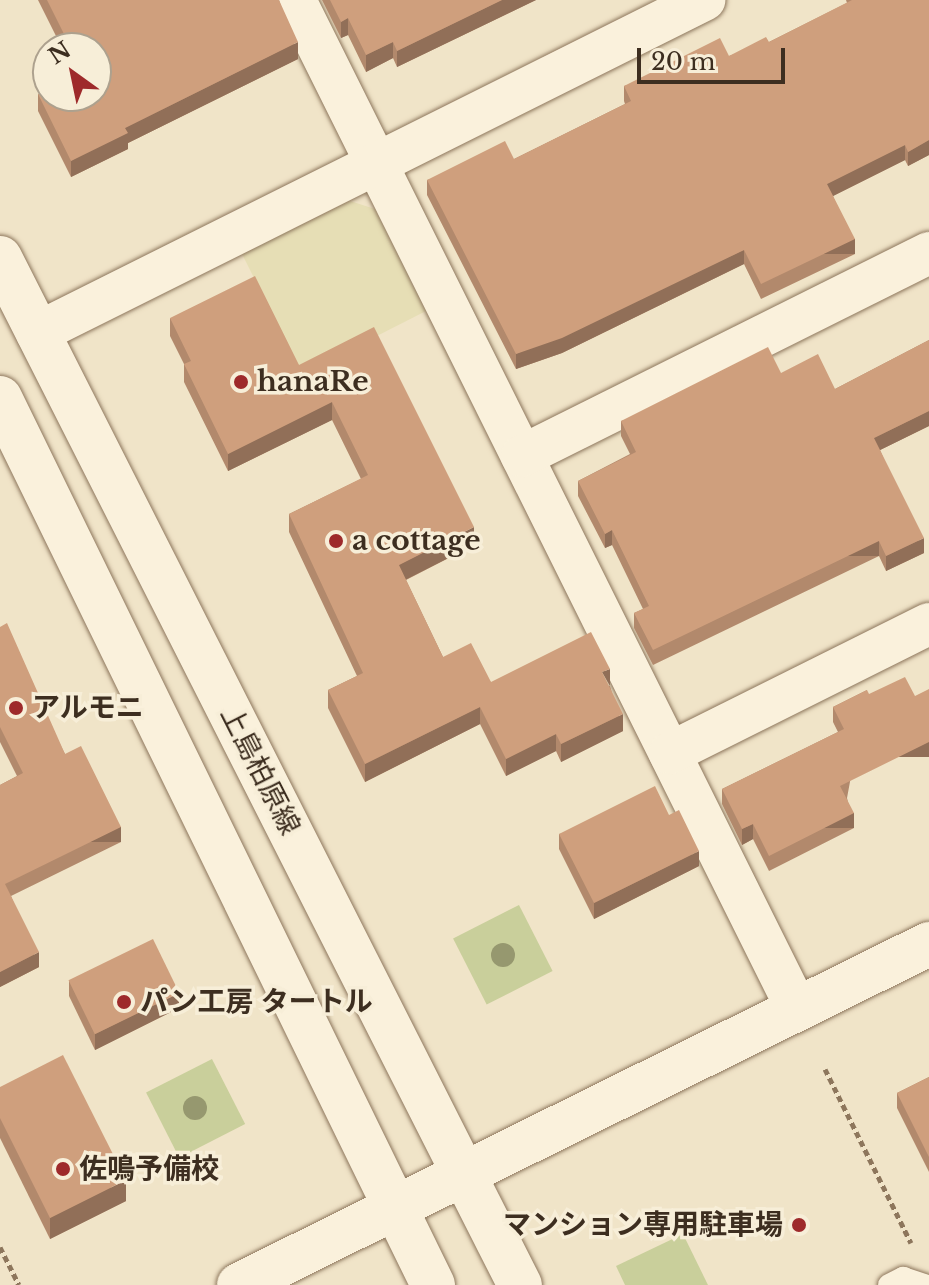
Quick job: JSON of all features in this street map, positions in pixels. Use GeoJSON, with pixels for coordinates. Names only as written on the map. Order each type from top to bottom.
{"type":"FeatureCollection","features":[{"type":"Feature","properties":{"kind":"street"},"geometry":{"type":"LineString","coordinates":[[295,0],[797,1009]]}},
{"type":"Feature","properties":{"kind":"street"},"geometry":{"type":"LineString","coordinates":[[37,333],[704,0]]}},
{"type":"Feature","properties":{"kind":"street"},"geometry":{"type":"LineString","coordinates":[[522,456],[929,253]]}},
{"type":"Feature","properties":{"kind":"street","name":"上島柏原線"},"geometry":{"type":"LineString","coordinates":[[0,258],[466,1173],[520,1285]]}},
{"type":"Feature","properties":{"kind":"street"},"geometry":{"type":"LineString","coordinates":[[0,398],[433,1285]]}},
{"type":"Feature","properties":{"kind":"street"},"geometry":{"type":"LineString","coordinates":[[670,753],[929,624]]}},
{"type":"Feature","properties":{"kind":"street"},"geometry":{"type":"LineString","coordinates":[[239,1285],[929,944]]}},
{"type":"Feature","properties":{"kind":"lane"},"geometry":{"type":"LineString","coordinates":[[889,1285],[903,1278],[925,1285]]}},
{"type":"Feature","properties":{"kind":"path"},"geometry":{"type":"LineString","coordinates":[[825,1069],[917,1255]]}},
{"type":"Feature","properties":{"kind":"path"},"geometry":{"type":"LineString","coordinates":[[0,1247],[19,1285]]}},
{"type":"Feature","properties":{"kind":"shaded area"},"geometry":{"type":"Polygon","coordinates":[[[347,200],[375,209],[426,311],[302,374],[241,252],[347,200]]]}},
{"type":"Feature","properties":{"kind":"green space"},"geometry":{"type":"Polygon","coordinates":[[[519,905],[553,971],[487,1005],[453,939],[519,905]]]}},
{"type":"Feature","properties":{"kind":"green space"},"geometry":{"type":"Polygon","coordinates":[[[212,1059],[245,1124],[179,1158],[146,1093],[212,1059]]]}},
{"type":"Feature","properties":{"kind":"green space"},"geometry":{"type":"Polygon","coordinates":[[[683,1234],[708,1285],[625,1285],[616,1266],[683,1234]]]}},
{"type":"Feature","properties":{"kind":"building"},"geometry":{"type":"Polygon","coordinates":[[[47,0],[279,0],[298,42],[125,128],[128,133],[71,161],[47,112],[112,112],[112,32],[63,32],[47,0]]]}},
{"type":"Feature","properties":{"kind":"building"},"geometry":{"type":"Polygon","coordinates":[[[330,0],[502,0],[397,51],[393,42],[366,55],[348,18],[341,22],[330,0]]]}},
{"type":"Feature","properties":{"kind":"building"},"geometry":{"type":"Polygon","coordinates":[[[852,0],[929,0],[929,140],[908,152],[905,145],[827,184],[855,239],[761,284],[744,250],[562,338],[516,354],[427,180],[505,141],[514,159],[631,101],[624,86],[720,38],[729,56],[766,37],[769,42],[852,0]]]}},
{"type":"Feature","properties":{"kind":"building"},"geometry":{"type":"Polygon","coordinates":[[[255,276],[299,365],[374,327],[474,527],[399,565],[443,657],[471,643],[491,682],[591,632],[610,669],[602,672],[623,714],[561,744],[556,734],[506,759],[480,707],[365,764],[328,690],[363,673],[289,514],[368,475],[332,402],[228,454],[184,364],[191,361],[170,318],[255,276]]]}},
{"type":"Feature","properties":{"kind":"building"},"geometry":{"type":"Polygon","coordinates":[[[929,340],[929,411],[874,438],[924,538],[886,556],[879,541],[653,650],[634,613],[649,606],[612,530],[605,534],[578,481],[636,452],[621,421],[768,347],[781,373],[818,354],[835,389],[929,340]]]}},
{"type":"Feature","properties":{"kind":"building"},"geometry":{"type":"Polygon","coordinates":[[[7,623],[65,754],[81,746],[121,827],[5,884],[39,952],[0,972],[0,785],[23,773],[0,727],[0,627],[7,623]]]}},
{"type":"Feature","properties":{"kind":"building"},"geometry":{"type":"Polygon","coordinates":[[[905,677],[915,696],[929,689],[929,742],[840,786],[854,813],[769,856],[753,824],[742,829],[722,789],[844,729],[833,707],[867,690],[869,694],[905,677]]]}},
{"type":"Feature","properties":{"kind":"building"},"geometry":{"type":"Polygon","coordinates":[[[655,786],[669,815],[679,810],[699,851],[594,903],[559,834],[655,786]]]}},
{"type":"Feature","properties":{"kind":"building","name":"パン工房 タートル"},"geometry":{"type":"Polygon","coordinates":[[[153,939],[179,993],[95,1034],[69,980],[153,939]]]}},
{"type":"Feature","properties":{"kind":"building","name":"佐鳴予備校"},"geometry":{"type":"Polygon","coordinates":[[[63,1055],[126,1180],[50,1218],[0,1118],[0,1087],[63,1055]]]}},
{"type":"Feature","properties":{"kind":"building"},"geometry":{"type":"Polygon","coordinates":[[[929,1077],[929,1157],[897,1093],[929,1077]]]}},
{"type":"Feature","properties":{"kind":"place","name":"hanaRe"},"geometry":{"type":"Point","coordinates":[241,382]}},
{"type":"Feature","properties":{"kind":"place","name":"a cottage"},"geometry":{"type":"Point","coordinates":[336,541]}},
{"type":"Feature","properties":{"kind":"place","name":"アルモニ"},"geometry":{"type":"Point","coordinates":[16,708]}},
{"type":"Feature","properties":{"kind":"place","name":"パン工房 タートル"},"geometry":{"type":"Point","coordinates":[124,1002]}},
{"type":"Feature","properties":{"kind":"place","name":"佐鳴予備校"},"geometry":{"type":"Point","coordinates":[63,1169]}},
{"type":"Feature","properties":{"kind":"place","name":"マンション専用駐車場"},"geometry":{"type":"Point","coordinates":[799,1225]}}]}
